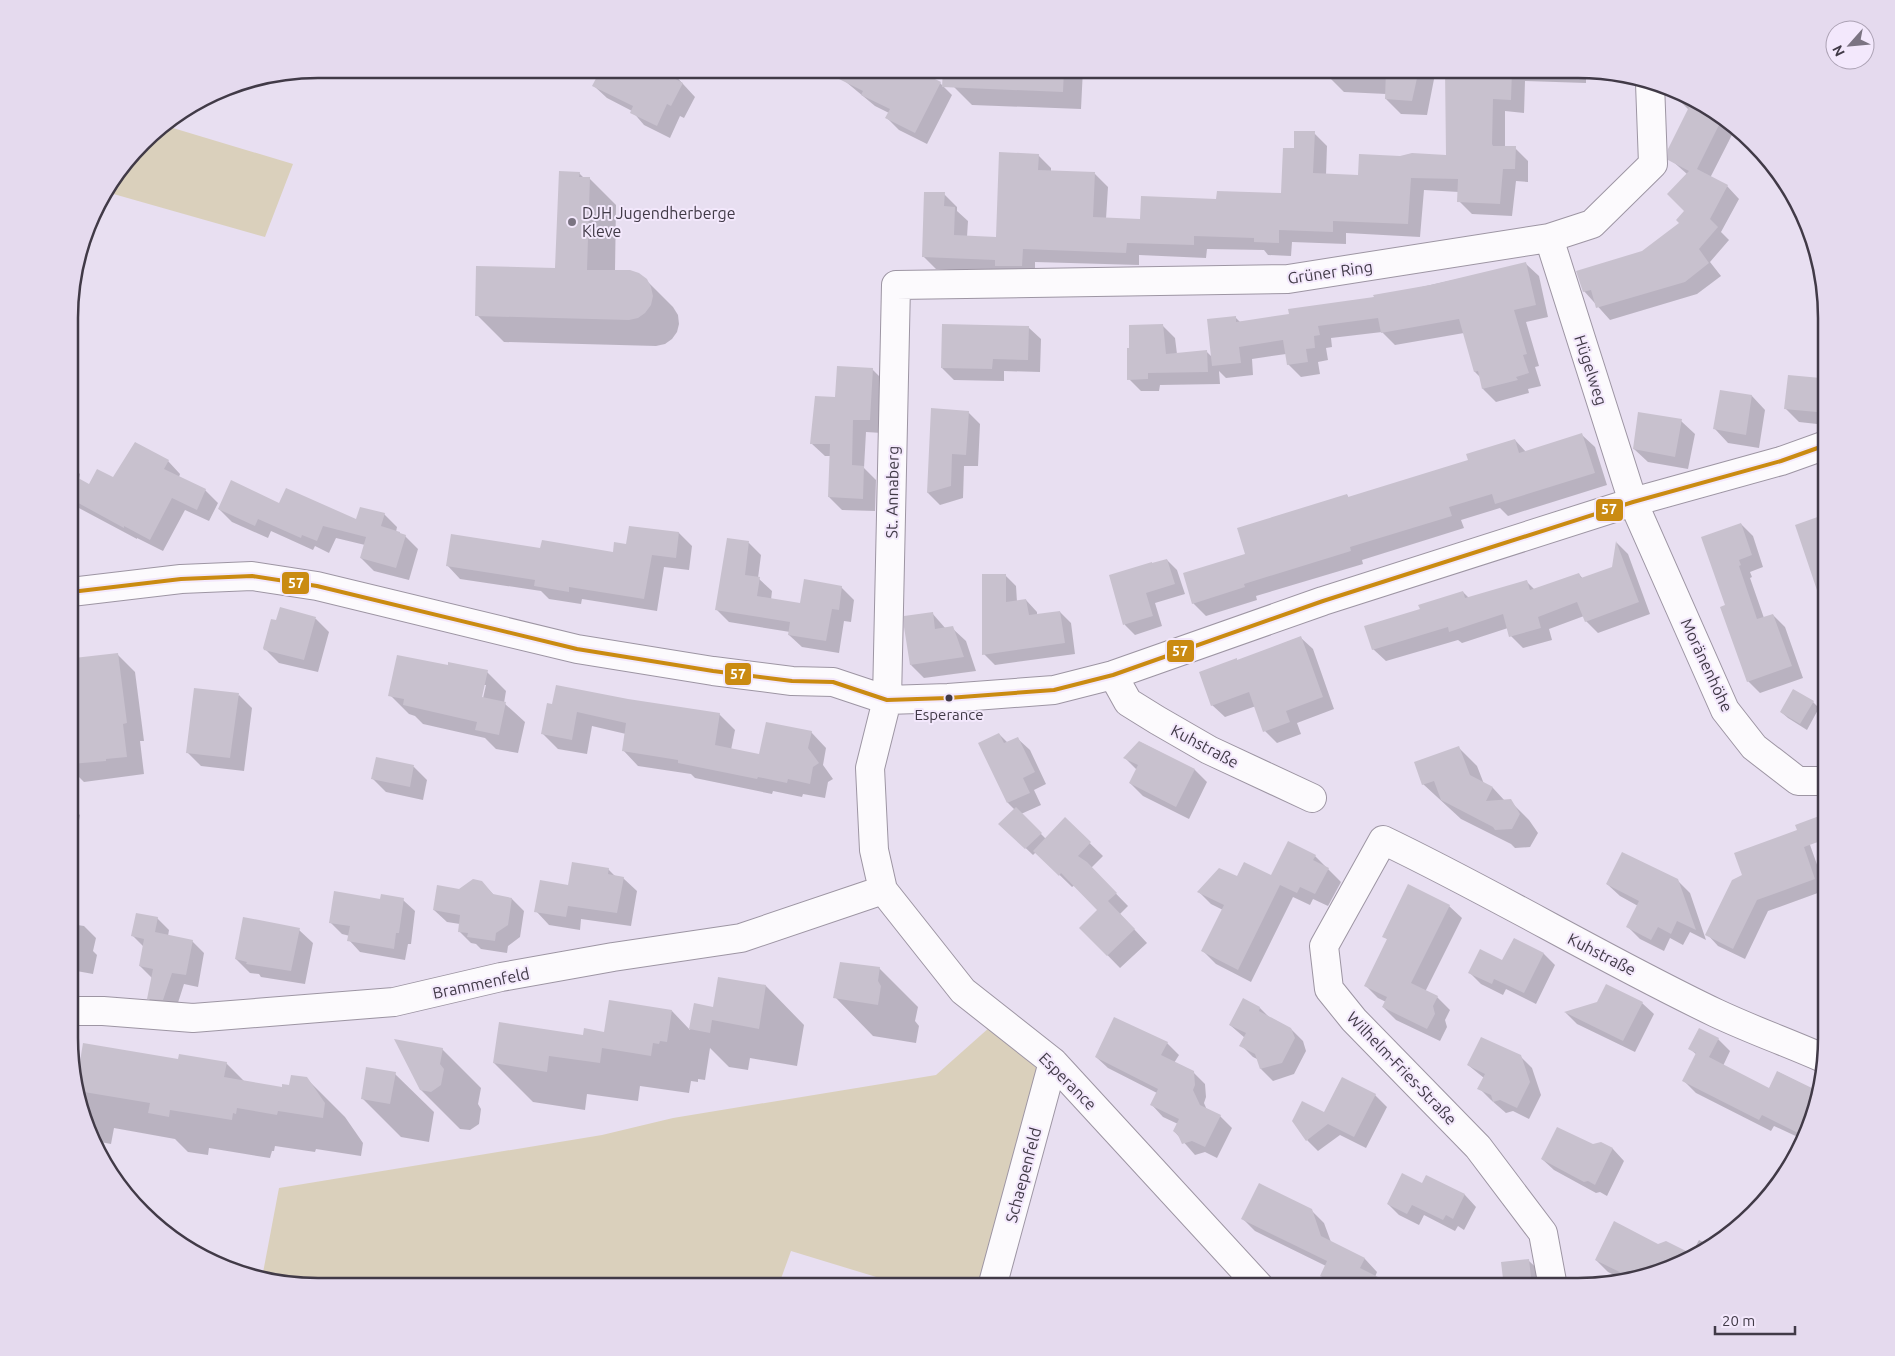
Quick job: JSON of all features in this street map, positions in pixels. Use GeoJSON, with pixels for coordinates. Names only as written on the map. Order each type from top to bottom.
{"type":"FeatureCollection","features":[{"type":"Feature","properties":{"kind":"street","name":"Grüner Ring"},"geometry":{"type":"LineString","coordinates":[[896,285],[1288,279],[1549,238],[1592,224],[1653,164],[1650,89]]}},
{"type":"Feature","properties":{"kind":"street","name":"Hügelweg"},"geometry":{"type":"LineString","coordinates":[[1549,238],[1633,502]]}},
{"type":"Feature","properties":{"kind":"street","name":"St. Annaberg"},"geometry":{"type":"LineString","coordinates":[[887,700],[896,285]]}},
{"type":"Feature","properties":{"kind":"street"},"geometry":{"type":"LineString","coordinates":[[78,591],[181,579],[252,576],[317,586],[577,650],[792,681],[833,682],[887,700],[948,698],[1054,690],[1113,675],[1323,601],[1633,502],[1781,461],[1818,449]]}},
{"type":"Feature","properties":{"kind":"street","name":"Moränenhöhe"},"geometry":{"type":"LineString","coordinates":[[1633,502],[1726,710],[1754,747],[1798,781],[1818,780]]}},
{"type":"Feature","properties":{"kind":"street","name":"Kuhstraße"},"geometry":{"type":"LineString","coordinates":[[1113,675],[1128,702],[1209,750],[1312,798]]}},
{"type":"Feature","properties":{"kind":"street","name":"Esperance"},"geometry":{"type":"LineString","coordinates":[[887,700],[870,768],[874,850],[883,890],[963,991],[1053,1062],[1252,1278]]}},
{"type":"Feature","properties":{"kind":"street","name":"Kuhstraße"},"geometry":{"type":"LineString","coordinates":[[1383,840],[1456,875],[1717,1014],[1817,1055]]}},
{"type":"Feature","properties":{"kind":"street","name":"Wilhelm-Fries-Straße"},"geometry":{"type":"LineString","coordinates":[[1383,840],[1324,946],[1329,989],[1354,1020],[1478,1147],[1543,1233],[1551,1278]]}},
{"type":"Feature","properties":{"kind":"street","name":"Brammenfeld"},"geometry":{"type":"LineString","coordinates":[[78,1011],[103,1011],[193,1018],[394,1002],[501,977],[613,957],[741,938],[883,890]]}},
{"type":"Feature","properties":{"kind":"street","name":"Schaepenfeld"},"geometry":{"type":"LineString","coordinates":[[994,1278],[1053,1062]]}},
{"type":"Feature","properties":{"kind":"shaded area"},"geometry":{"type":"Polygon","coordinates":[[[171,127],[293,164],[265,237],[112,194],[137,159],[171,127]]]}},
{"type":"Feature","properties":{"kind":"shaded area"},"geometry":{"type":"Polygon","coordinates":[[[990,1027],[1042,1073],[985,1278],[880,1278],[791,1251],[781,1278],[302,1278],[263,1272],[279,1188],[602,1135],[673,1118],[936,1075],[990,1027]]]}},
{"type":"Feature","properties":{"kind":"building"},"geometry":{"type":"Polygon","coordinates":[[[596,78],[674,78],[683,83],[671,106],[667,104],[657,126],[630,113],[633,106],[592,86],[596,78]]]}},
{"type":"Feature","properties":{"kind":"building"},"geometry":{"type":"Polygon","coordinates":[[[837,78],[933,78],[941,82],[915,133],[885,118],[890,109],[861,95],[863,91],[837,78]]]}},
{"type":"Feature","properties":{"kind":"building"},"geometry":{"type":"Polygon","coordinates":[[[942,78],[1064,78],[1063,92],[942,87],[942,78]]]}},
{"type":"Feature","properties":{"kind":"building"},"geometry":{"type":"Polygon","coordinates":[[[1386,78],[1417,78],[1412,101],[1385,99],[1386,78]]]}},
{"type":"Feature","properties":{"kind":"building"},"geometry":{"type":"Polygon","coordinates":[[[1445,78],[1512,78],[1511,100],[1493,99],[1492,144],[1493,146],[1516,146],[1515,169],[1503,169],[1500,204],[1457,202],[1458,179],[1411,178],[1408,224],[1333,221],[1333,232],[1279,230],[1279,243],[1254,242],[1254,238],[1194,236],[1194,245],[1127,243],[1126,253],[1023,249],[1022,266],[995,266],[995,260],[922,257],[924,192],[945,192],[944,206],[955,207],[954,235],[996,237],[999,152],[1039,154],[1038,170],[1095,172],[1093,217],[1140,219],[1141,196],[1216,199],[1217,191],[1281,193],[1283,148],[1294,148],[1294,131],[1315,131],[1313,173],[1358,175],[1359,154],[1400,156],[1412,153],[1446,155],[1445,78]]]}},
{"type":"Feature","properties":{"kind":"building"},"geometry":{"type":"Polygon","coordinates":[[[1690,106],[1720,124],[1697,169],[1728,185],[1710,219],[1718,227],[1699,249],[1709,263],[1685,282],[1596,308],[1591,290],[1583,292],[1576,271],[1642,251],[1679,223],[1676,220],[1684,211],[1667,194],[1689,171],[1668,160],[1668,149],[1690,106]]]}},
{"type":"Feature","properties":{"kind":"building","name":"DJH Jugendherberge Kleve"},"geometry":{"type":"Polygon","coordinates":[[[559,171],[580,172],[579,177],[590,177],[587,270],[630,270],[639,273],[647,279],[651,287],[653,296],[651,305],[638,318],[629,320],[475,316],[476,266],[555,268],[559,171]]]}},
{"type":"Feature","properties":{"kind":"building"},"geometry":{"type":"Polygon","coordinates":[[[1526,262],[1536,305],[1514,310],[1527,354],[1523,355],[1529,373],[1516,377],[1518,380],[1482,389],[1478,371],[1474,372],[1459,319],[1381,333],[1378,318],[1318,326],[1320,335],[1314,336],[1315,348],[1306,349],[1308,362],[1287,365],[1283,340],[1239,347],[1241,363],[1212,366],[1207,319],[1236,316],[1236,322],[1289,314],[1288,309],[1374,297],[1373,295],[1430,285],[1526,262]]]}},
{"type":"Feature","properties":{"kind":"building"},"geometry":{"type":"Polygon","coordinates":[[[942,324],[1029,326],[1028,360],[993,359],[992,369],[941,368],[942,324]]]}},
{"type":"Feature","properties":{"kind":"building"},"geometry":{"type":"Polygon","coordinates":[[[1163,324],[1166,354],[1207,350],[1208,372],[1148,373],[1148,379],[1127,380],[1129,325],[1163,324]]]}},
{"type":"Feature","properties":{"kind":"building"},"geometry":{"type":"Polygon","coordinates":[[[837,366],[873,368],[870,420],[853,420],[852,465],[864,466],[863,499],[828,497],[830,444],[810,444],[815,396],[835,397],[837,366]]]}},
{"type":"Feature","properties":{"kind":"building"},"geometry":{"type":"Polygon","coordinates":[[[1788,375],[1818,378],[1817,412],[1784,409],[1788,375]]]}},
{"type":"Feature","properties":{"kind":"building"},"geometry":{"type":"Polygon","coordinates":[[[1720,390],[1752,395],[1746,435],[1713,429],[1720,390]]]}},
{"type":"Feature","properties":{"kind":"building"},"geometry":{"type":"Polygon","coordinates":[[[931,408],[969,411],[966,455],[952,454],[951,486],[927,493],[931,408]]]}},
{"type":"Feature","properties":{"kind":"building"},"geometry":{"type":"Polygon","coordinates":[[[1638,412],[1682,419],[1675,457],[1633,449],[1638,412]]]}},
{"type":"Feature","properties":{"kind":"building"},"geometry":{"type":"Polygon","coordinates":[[[1582,433],[1595,473],[1495,504],[1492,494],[1449,507],[1452,516],[1350,547],[1351,551],[1244,584],[1245,587],[1192,604],[1183,573],[1245,554],[1237,528],[1347,494],[1348,497],[1468,460],[1466,454],[1515,439],[1519,453],[1582,433]]]}},
{"type":"Feature","properties":{"kind":"building"},"geometry":{"type":"Polygon","coordinates":[[[135,442],[169,460],[164,469],[206,489],[197,510],[172,498],[150,540],[78,503],[78,478],[89,484],[97,469],[113,477],[135,442]]]}},
{"type":"Feature","properties":{"kind":"building"},"geometry":{"type":"Polygon","coordinates":[[[231,480],[279,503],[286,488],[356,519],[360,507],[385,513],[381,526],[406,535],[396,568],[360,558],[366,537],[323,526],[317,541],[302,535],[301,538],[258,519],[255,526],[218,509],[231,480]]]}},
{"type":"Feature","properties":{"kind":"building"},"geometry":{"type":"Polygon","coordinates":[[[1818,517],[1818,593],[1795,525],[1818,517]]]}},
{"type":"Feature","properties":{"kind":"building"},"geometry":{"type":"Polygon","coordinates":[[[1741,523],[1752,555],[1739,560],[1741,565],[1739,566],[1757,619],[1773,614],[1792,666],[1747,682],[1720,607],[1725,605],[1701,537],[1741,523]]]}},
{"type":"Feature","properties":{"kind":"building"},"geometry":{"type":"Polygon","coordinates":[[[629,526],[679,532],[676,558],[652,555],[644,599],[569,587],[569,592],[534,586],[535,580],[446,566],[451,534],[540,548],[542,540],[613,552],[614,542],[626,544],[629,526]]]}},
{"type":"Feature","properties":{"kind":"building"},"geometry":{"type":"Polygon","coordinates":[[[727,538],[749,541],[745,575],[760,577],[757,596],[800,603],[804,579],[842,586],[839,610],[832,609],[826,641],[788,635],[790,622],[715,610],[727,538]]]}},
{"type":"Feature","properties":{"kind":"building"},"geometry":{"type":"Polygon","coordinates":[[[1616,541],[1639,602],[1585,622],[1577,602],[1538,617],[1541,628],[1509,637],[1503,614],[1449,632],[1448,627],[1372,650],[1364,626],[1420,609],[1418,605],[1463,591],[1465,598],[1527,580],[1530,590],[1579,573],[1581,578],[1612,567],[1616,541]]]}},
{"type":"Feature","properties":{"kind":"building"},"geometry":{"type":"Polygon","coordinates":[[[1167,559],[1175,584],[1146,593],[1153,616],[1123,625],[1109,575],[1167,559]]]}},
{"type":"Feature","properties":{"kind":"building"},"geometry":{"type":"Polygon","coordinates":[[[982,574],[1006,574],[1006,602],[1026,599],[1029,615],[1060,611],[1065,643],[982,655],[982,574]]]}},
{"type":"Feature","properties":{"kind":"building"},"geometry":{"type":"Polygon","coordinates":[[[280,607],[316,617],[304,660],[264,650],[263,648],[271,619],[276,620],[280,607]]]}},
{"type":"Feature","properties":{"kind":"building"},"geometry":{"type":"Polygon","coordinates":[[[933,612],[935,629],[953,626],[964,657],[910,665],[904,616],[933,612]]]}},
{"type":"Feature","properties":{"kind":"building"},"geometry":{"type":"Polygon","coordinates":[[[1301,636],[1323,697],[1286,711],[1290,722],[1263,732],[1249,692],[1211,706],[1199,672],[1301,636]]]}},
{"type":"Feature","properties":{"kind":"building"},"geometry":{"type":"Polygon","coordinates":[[[118,653],[127,723],[123,724],[127,757],[78,763],[78,658],[118,653]]]}},
{"type":"Feature","properties":{"kind":"building"},"geometry":{"type":"Polygon","coordinates":[[[397,655],[448,665],[448,662],[488,670],[482,697],[506,702],[499,735],[475,730],[477,722],[403,705],[404,699],[388,696],[397,655]]]}},
{"type":"Feature","properties":{"kind":"building"},"geometry":{"type":"Polygon","coordinates":[[[556,685],[628,699],[720,713],[715,745],[759,754],[766,722],[812,731],[808,748],[819,763],[813,767],[810,784],[788,779],[787,783],[758,777],[757,779],[678,763],[678,760],[622,751],[626,723],[577,712],[572,740],[541,734],[547,703],[552,704],[556,685]]]}},
{"type":"Feature","properties":{"kind":"building"},"geometry":{"type":"Polygon","coordinates":[[[194,688],[239,693],[230,758],[186,753],[194,688]]]}},
{"type":"Feature","properties":{"kind":"building"},"geometry":{"type":"Polygon","coordinates":[[[1793,689],[1814,701],[1800,724],[1780,712],[1793,689]]]}},
{"type":"Feature","properties":{"kind":"building"},"geometry":{"type":"Polygon","coordinates":[[[999,733],[1004,743],[1018,737],[1035,772],[1023,778],[1030,793],[1007,803],[978,743],[999,733]]]}},
{"type":"Feature","properties":{"kind":"building"},"geometry":{"type":"Polygon","coordinates":[[[1139,741],[1195,769],[1176,807],[1129,783],[1138,765],[1123,758],[1139,741]]]}},
{"type":"Feature","properties":{"kind":"building"},"geometry":{"type":"Polygon","coordinates":[[[1459,746],[1470,775],[1493,787],[1486,801],[1511,799],[1520,814],[1512,829],[1495,830],[1493,827],[1441,800],[1434,781],[1422,785],[1414,762],[1459,746]]]}},
{"type":"Feature","properties":{"kind":"building"},"geometry":{"type":"Polygon","coordinates":[[[376,757],[414,765],[410,787],[371,779],[376,757]]]}},
{"type":"Feature","properties":{"kind":"building"},"geometry":{"type":"Polygon","coordinates":[[[1016,807],[1042,833],[1025,849],[998,824],[1016,807]]]}},
{"type":"Feature","properties":{"kind":"building"},"geometry":{"type":"Polygon","coordinates":[[[1818,816],[1818,842],[1804,847],[1815,879],[1757,900],[1733,949],[1705,935],[1732,880],[1742,875],[1734,853],[1797,830],[1795,825],[1818,816]]]}},
{"type":"Feature","properties":{"kind":"building"},"geometry":{"type":"Polygon","coordinates":[[[1065,817],[1091,842],[1078,856],[1087,862],[1117,893],[1108,901],[1135,929],[1107,956],[1079,928],[1097,910],[1061,873],[1059,876],[1033,851],[1065,817]]]}},
{"type":"Feature","properties":{"kind":"building"},"geometry":{"type":"Polygon","coordinates":[[[1288,841],[1316,855],[1313,860],[1329,868],[1315,894],[1300,887],[1297,893],[1280,885],[1238,970],[1201,951],[1224,905],[1197,892],[1219,868],[1237,876],[1244,862],[1271,875],[1288,841]]]}},
{"type":"Feature","properties":{"kind":"building"},"geometry":{"type":"Polygon","coordinates":[[[1622,852],[1678,879],[1696,930],[1677,921],[1671,934],[1658,927],[1651,940],[1626,927],[1639,901],[1606,884],[1622,852]]]}},
{"type":"Feature","properties":{"kind":"building"},"geometry":{"type":"Polygon","coordinates":[[[572,862],[609,868],[608,874],[624,877],[617,913],[568,906],[566,917],[534,912],[540,880],[568,885],[572,862]]]}},
{"type":"Feature","properties":{"kind":"building"},"geometry":{"type":"Polygon","coordinates":[[[473,879],[482,881],[493,894],[512,898],[508,925],[496,933],[495,941],[467,937],[468,933],[458,932],[460,915],[433,910],[437,885],[459,889],[473,879]]]}},
{"type":"Feature","properties":{"kind":"building"},"geometry":{"type":"Polygon","coordinates":[[[1408,884],[1450,905],[1411,983],[1438,996],[1433,1006],[1435,1014],[1427,1029],[1382,1007],[1387,997],[1364,986],[1387,939],[1382,937],[1408,884]]]}},
{"type":"Feature","properties":{"kind":"building"},"geometry":{"type":"Polygon","coordinates":[[[334,891],[380,899],[381,894],[404,898],[399,933],[396,933],[394,949],[347,941],[350,926],[329,923],[334,891]]]}},
{"type":"Feature","properties":{"kind":"building"},"geometry":{"type":"Polygon","coordinates":[[[136,913],[158,917],[155,932],[193,940],[186,975],[172,973],[163,1000],[147,999],[153,969],[139,966],[144,939],[131,936],[136,913]]]}},
{"type":"Feature","properties":{"kind":"building"},"geometry":{"type":"Polygon","coordinates":[[[243,917],[300,928],[291,971],[246,964],[247,962],[235,959],[243,917]]]}},
{"type":"Feature","properties":{"kind":"building"},"geometry":{"type":"Polygon","coordinates":[[[1514,938],[1544,953],[1524,993],[1494,979],[1492,984],[1468,973],[1480,949],[1502,960],[1514,938]]]}},
{"type":"Feature","properties":{"kind":"building"},"geometry":{"type":"Polygon","coordinates":[[[840,962],[880,967],[878,981],[881,986],[878,1005],[833,998],[840,962]]]}},
{"type":"Feature","properties":{"kind":"building"},"geometry":{"type":"Polygon","coordinates":[[[718,977],[766,985],[759,1029],[712,1020],[710,1033],[689,1029],[694,1003],[713,1007],[718,977]]]}},
{"type":"Feature","properties":{"kind":"building"},"geometry":{"type":"Polygon","coordinates":[[[1606,984],[1643,1002],[1623,1041],[1564,1012],[1597,1002],[1606,984]]]}},
{"type":"Feature","properties":{"kind":"building"},"geometry":{"type":"Polygon","coordinates":[[[1243,998],[1260,1007],[1259,1011],[1291,1028],[1295,1038],[1282,1063],[1260,1069],[1255,1054],[1239,1046],[1246,1033],[1229,1025],[1243,998]]]}},
{"type":"Feature","properties":{"kind":"building"},"geometry":{"type":"Polygon","coordinates":[[[609,1000],[672,1010],[667,1042],[653,1043],[651,1056],[602,1048],[600,1063],[549,1056],[547,1072],[493,1063],[499,1022],[583,1035],[584,1028],[604,1032],[609,1000]]]}},
{"type":"Feature","properties":{"kind":"building"},"geometry":{"type":"Polygon","coordinates":[[[1114,1017],[1168,1042],[1161,1055],[1194,1071],[1195,1085],[1193,1090],[1200,1105],[1221,1115],[1205,1147],[1192,1141],[1182,1144],[1178,1135],[1173,1131],[1179,1119],[1150,1105],[1158,1089],[1095,1057],[1114,1017]]]}},
{"type":"Feature","properties":{"kind":"building"},"geometry":{"type":"Polygon","coordinates":[[[1699,1028],[1719,1038],[1709,1057],[1769,1088],[1777,1071],[1812,1088],[1805,1116],[1798,1133],[1762,1115],[1759,1120],[1682,1081],[1696,1053],[1688,1049],[1699,1028]]]}},
{"type":"Feature","properties":{"kind":"building"},"geometry":{"type":"Polygon","coordinates":[[[1481,1037],[1521,1055],[1530,1082],[1517,1108],[1500,1100],[1493,1102],[1491,1095],[1477,1089],[1485,1074],[1467,1065],[1481,1037]]]}},
{"type":"Feature","properties":{"kind":"building"},"geometry":{"type":"Polygon","coordinates":[[[394,1039],[443,1048],[440,1064],[444,1069],[441,1085],[431,1092],[420,1090],[394,1039]]]}},
{"type":"Feature","properties":{"kind":"building"},"geometry":{"type":"Polygon","coordinates":[[[83,1043],[178,1059],[179,1054],[227,1062],[224,1077],[282,1087],[282,1084],[289,1085],[291,1075],[307,1077],[325,1103],[323,1118],[278,1111],[277,1115],[237,1108],[236,1114],[233,1113],[232,1120],[170,1110],[169,1117],[148,1113],[150,1103],[84,1092],[79,1065],[83,1043]]]}},
{"type":"Feature","properties":{"kind":"building"},"geometry":{"type":"Polygon","coordinates":[[[366,1067],[396,1072],[390,1104],[361,1099],[366,1067]]]}},
{"type":"Feature","properties":{"kind":"building"},"geometry":{"type":"Polygon","coordinates":[[[1342,1077],[1376,1094],[1354,1137],[1328,1124],[1306,1141],[1292,1121],[1302,1101],[1324,1112],[1342,1077]]]}},
{"type":"Feature","properties":{"kind":"building"},"geometry":{"type":"Polygon","coordinates":[[[1557,1127],[1593,1144],[1601,1142],[1613,1148],[1595,1185],[1588,1181],[1584,1182],[1541,1159],[1557,1127]]]}},
{"type":"Feature","properties":{"kind":"building"},"geometry":{"type":"Polygon","coordinates":[[[1402,1173],[1422,1183],[1426,1175],[1465,1194],[1453,1219],[1446,1215],[1443,1220],[1412,1205],[1407,1214],[1387,1204],[1402,1173]]]}},
{"type":"Feature","properties":{"kind":"building"},"geometry":{"type":"Polygon","coordinates":[[[1259,1183],[1312,1209],[1321,1236],[1365,1258],[1360,1268],[1380,1278],[1324,1278],[1320,1276],[1327,1261],[1241,1219],[1259,1183]]]}},
{"type":"Feature","properties":{"kind":"building"},"geometry":{"type":"Polygon","coordinates":[[[1614,1221],[1658,1244],[1666,1241],[1688,1252],[1655,1266],[1624,1274],[1595,1260],[1614,1221]]]}},
{"type":"Feature","properties":{"kind":"building"},"geometry":{"type":"Polygon","coordinates":[[[1529,1259],[1531,1278],[1503,1278],[1501,1262],[1529,1259]]]}},
{"type":"Feature","properties":{"kind":"transit line","name":"57"},"geometry":{"type":"LineString","coordinates":[[78,591],[181,579],[252,576],[317,586],[577,649],[713,671],[792,681],[833,682],[887,700],[948,698],[1054,690],[1113,675],[1323,601],[1633,502],[1781,461],[1818,448]]}},
{"type":"Feature","properties":{"kind":"place","name":"DJH Jugendherberge Kleve"},"geometry":{"type":"Point","coordinates":[572,222]}},
{"type":"Feature","properties":{"kind":"place","name":"Esperance"},"geometry":{"type":"Point","coordinates":[949,698]}}]}
